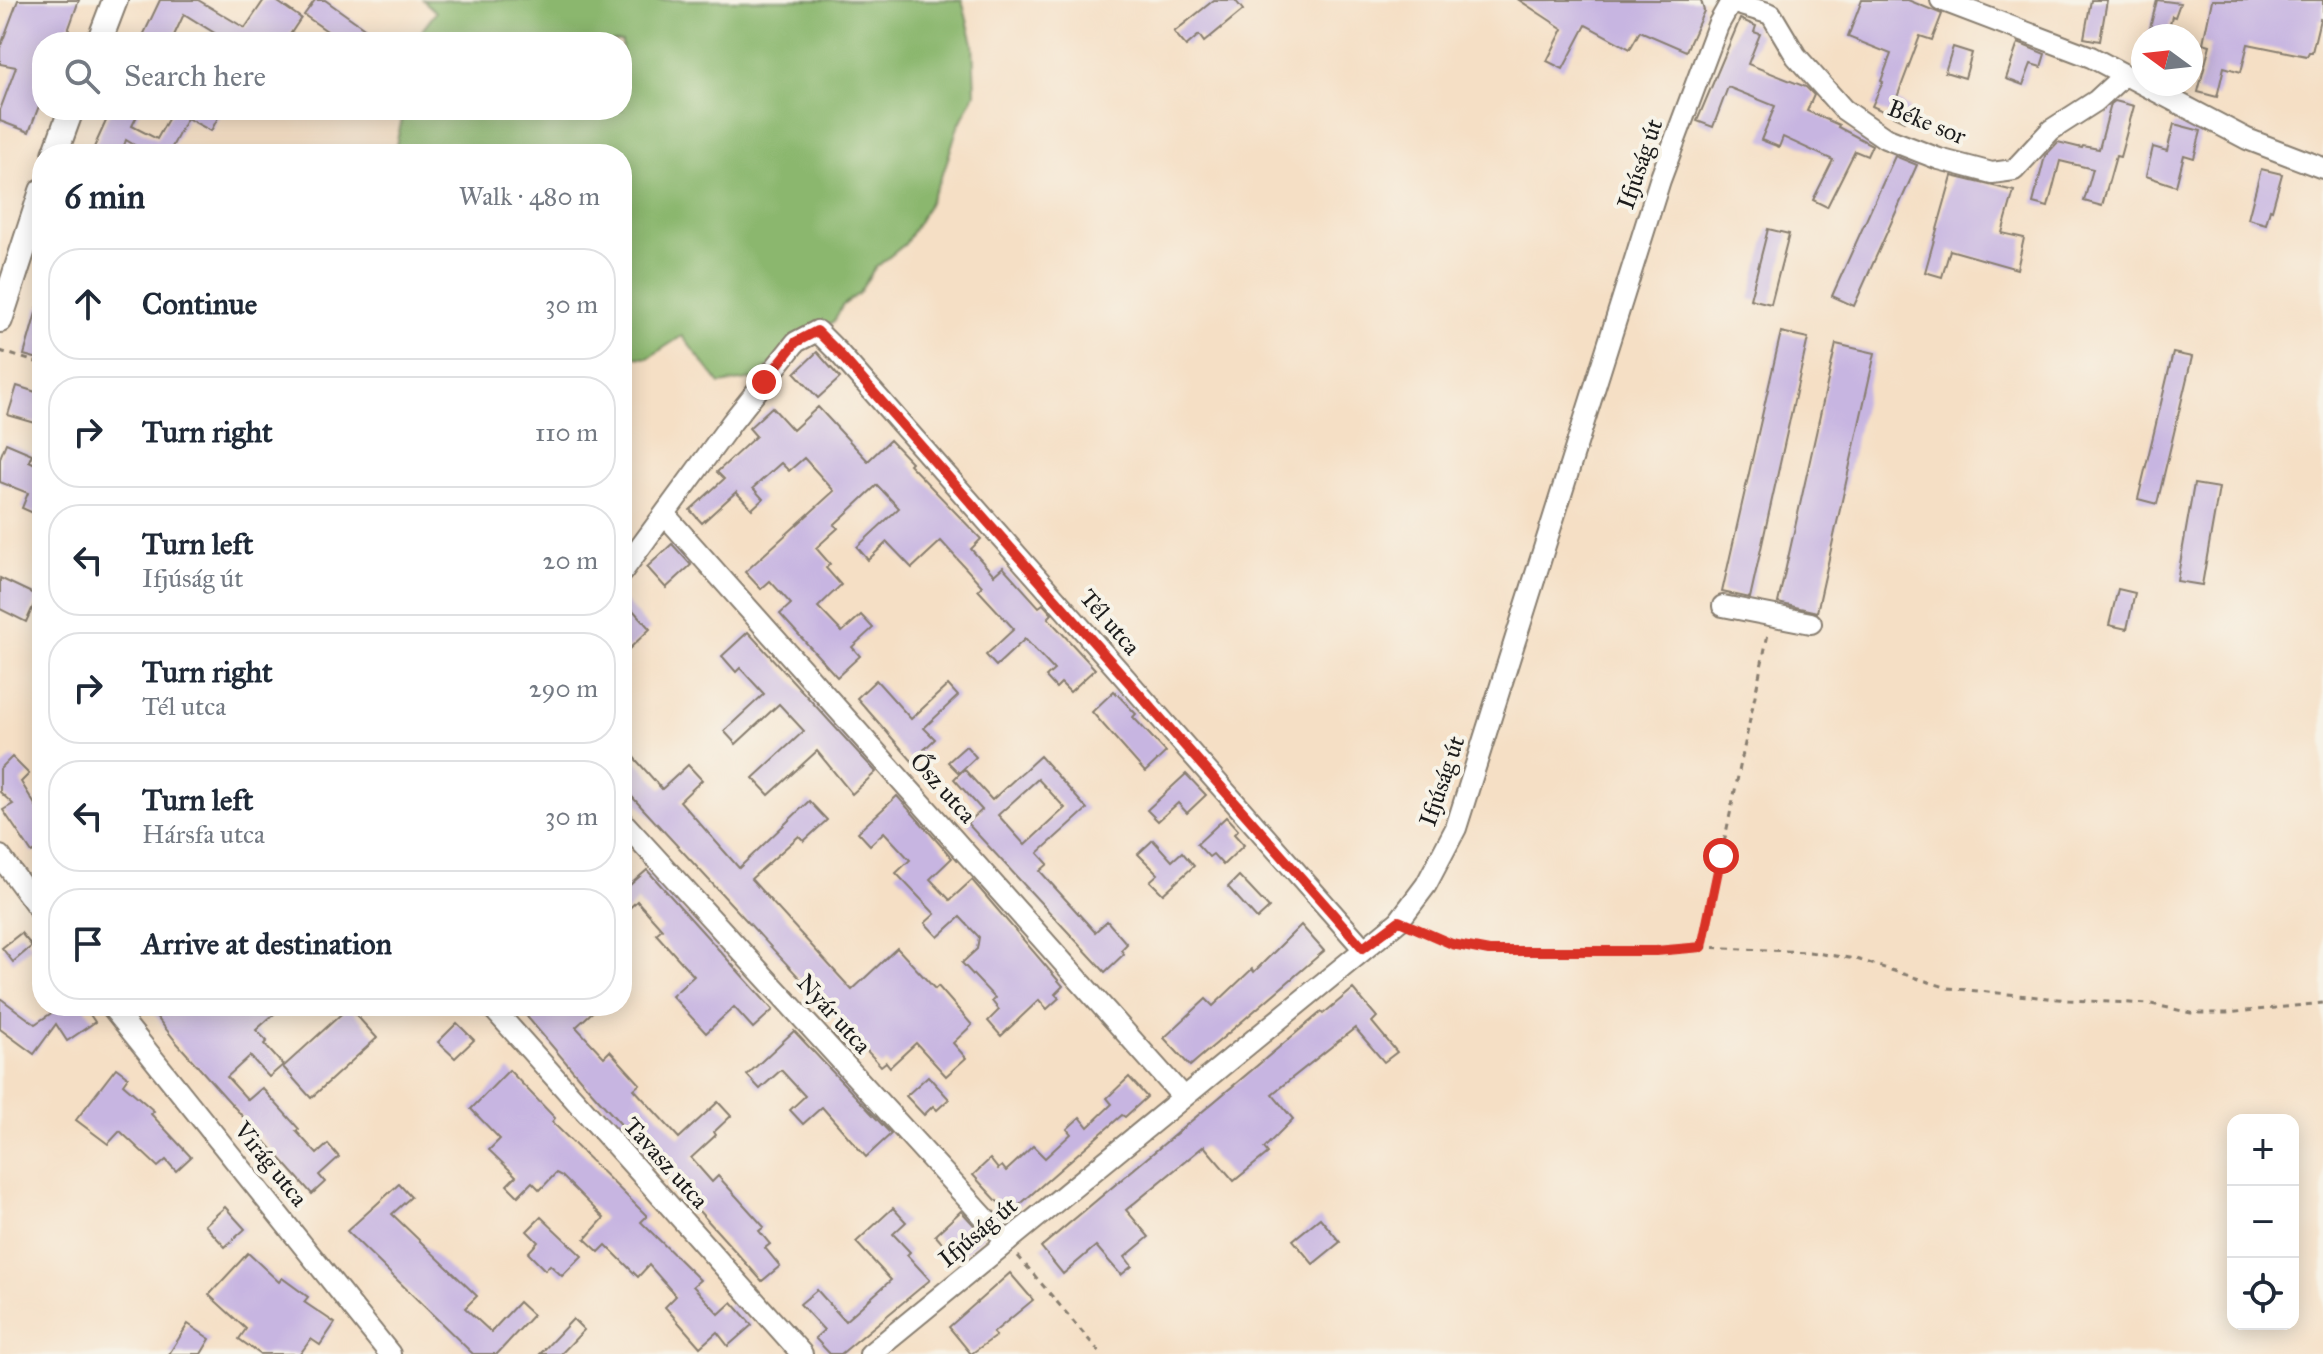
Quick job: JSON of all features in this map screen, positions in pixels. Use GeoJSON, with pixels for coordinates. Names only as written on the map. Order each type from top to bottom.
{"type":"FeatureCollection","features":[{"type":"Feature","properties":{"kind":"main road"},"geometry":{"type":"LineString","coordinates":[[103,32],[115,0]]}},
{"type":"Feature","properties":{"kind":"main road"},"geometry":{"type":"LineString","coordinates":[[59,144],[67,120]]}},
{"type":"Feature","properties":{"kind":"main road"},"geometry":{"type":"LineString","coordinates":[[0,320],[32,222]]}},
{"type":"Feature","properties":{"kind":"street"},"geometry":{"type":"LineString","coordinates":[[1941,0],[2091,57],[2247,139],[2323,168]]}},
{"type":"Feature","properties":{"kind":"street","name":"Béke sor"},"geometry":{"type":"LineString","coordinates":[[1731,1],[1771,14],[1796,56],[1843,109],[1885,138],[1939,159],[1992,173],[2014,170],[2051,130],[2096,101],[2123,76]]}},
{"type":"Feature","properties":{"kind":"street","name":"Ifjúság út"},"geometry":{"type":"LineString","coordinates":[[870,1354],[1399,921],[1426,885],[1456,828],[1660,180],[1718,25],[1731,1]]}},
{"type":"Feature","properties":{"kind":"street","name":"Tél utca"},"geometry":{"type":"LineString","coordinates":[[665,515],[732,422],[796,342],[817,331],[1363,948]]}},
{"type":"Feature","properties":{"kind":"street"},"geometry":{"type":"LineString","coordinates":[[632,559],[665,515]]}},
{"type":"Feature","properties":{"kind":"street","name":"Ősz utca"},"geometry":{"type":"LineString","coordinates":[[665,515],[1182,1096]]}},
{"type":"Feature","properties":{"kind":"street"},"geometry":{"type":"LineString","coordinates":[[1723,606],[1811,623]]}},
{"type":"Feature","properties":{"kind":"street","name":"Nyár utca"},"geometry":{"type":"LineString","coordinates":[[632,832],[1007,1242]]}},
{"type":"Feature","properties":{"kind":"street"},"geometry":{"type":"LineString","coordinates":[[0,856],[32,899]]}},
{"type":"Feature","properties":{"kind":"street","name":"Virág utca"},"geometry":{"type":"LineString","coordinates":[[119,1016],[390,1354]]}},
{"type":"Feature","properties":{"kind":"street","name":"Tavasz utca"},"geometry":{"type":"LineString","coordinates":[[500,1016],[802,1354]]}},
{"type":"Feature","properties":{"kind":"path"},"geometry":{"type":"LineString","coordinates":[[0,351],[32,361]]}},
{"type":"Feature","properties":{"kind":"path"},"geometry":{"type":"LineString","coordinates":[[1702,947],[1771,615]]}},
{"type":"Feature","properties":{"kind":"path"},"geometry":{"type":"LineString","coordinates":[[1399,921],[1452,944],[1489,951],[1656,951],[1702,947],[1809,952],[1856,959],[1948,988],[2068,1000],[2151,1004],[2191,1013],[2227,1013],[2323,1003]]}},
{"type":"Feature","properties":{"kind":"path"},"geometry":{"type":"LineString","coordinates":[[1007,1242],[1101,1354]]}},
{"type":"Feature","properties":{"kind":"green space"},"geometry":{"type":"Polygon","coordinates":[[[423,0],[962,0],[973,43],[975,93],[957,129],[945,168],[927,207],[905,244],[874,269],[859,293],[842,306],[834,322],[807,333],[755,379],[720,384],[682,336],[648,358],[632,357],[632,144],[396,144],[402,120],[632,120],[632,32],[421,32],[436,12],[423,0]]]}},
{"type":"Feature","properties":{"kind":"building"},"geometry":{"type":"Polygon","coordinates":[[[18,0],[79,0],[68,32],[32,32],[34,120],[29,132],[0,121],[0,110],[16,67],[0,64],[0,48],[18,0]]]}},
{"type":"Feature","properties":{"kind":"building"},"geometry":{"type":"Polygon","coordinates":[[[160,0],[198,0],[245,28],[264,0],[275,0],[301,18],[292,32],[213,32],[184,14],[176,32],[145,32],[160,0]]]}},
{"type":"Feature","properties":{"kind":"building"},"geometry":{"type":"Polygon","coordinates":[[[315,0],[325,0],[370,32],[329,32],[304,15],[315,0]]]}},
{"type":"Feature","properties":{"kind":"building"},"geometry":{"type":"Polygon","coordinates":[[[1214,0],[1235,0],[1243,10],[1204,42],[1199,35],[1186,46],[1174,32],[1214,0]]]}},
{"type":"Feature","properties":{"kind":"building"},"geometry":{"type":"Polygon","coordinates":[[[1519,0],[1701,0],[1704,11],[1686,51],[1640,31],[1630,49],[1586,25],[1563,69],[1547,61],[1563,29],[1519,0]]]}},
{"type":"Feature","properties":{"kind":"building"},"geometry":{"type":"Polygon","coordinates":[[[1862,0],[1908,0],[1942,14],[1932,40],[1920,36],[1896,100],[1910,108],[1904,121],[1872,106],[1891,54],[1848,37],[1862,0]]]}},
{"type":"Feature","properties":{"kind":"building"},"geometry":{"type":"Polygon","coordinates":[[[2091,0],[2107,0],[2100,41],[2084,38],[2091,0]]]}},
{"type":"Feature","properties":{"kind":"building"},"geometry":{"type":"Polygon","coordinates":[[[2157,0],[2180,3],[2170,24],[2151,24],[2157,0]]]}},
{"type":"Feature","properties":{"kind":"building"},"geometry":{"type":"Polygon","coordinates":[[[2212,0],[2323,0],[2323,20],[2320,19],[2312,52],[2307,56],[2248,44],[2241,72],[2224,67],[2217,97],[2203,93],[2203,72],[2210,45],[2203,43],[2212,0]]]}},
{"type":"Feature","properties":{"kind":"building"},"geometry":{"type":"Polygon","coordinates":[[[1740,19],[1756,26],[1754,32],[1760,34],[1748,64],[1806,87],[1814,95],[1807,111],[1839,125],[1872,145],[1867,156],[1855,151],[1827,207],[1813,200],[1833,160],[1783,137],[1779,147],[1761,140],[1775,106],[1728,87],[1713,127],[1697,121],[1740,19]]]}},
{"type":"Feature","properties":{"kind":"building"},"geometry":{"type":"Polygon","coordinates":[[[2018,43],[2045,54],[2041,67],[2031,64],[2023,85],[2006,79],[2018,43]]]}},
{"type":"Feature","properties":{"kind":"building"},"geometry":{"type":"Polygon","coordinates":[[[1953,47],[1972,53],[1965,78],[1945,72],[1953,47]]]}},
{"type":"Feature","properties":{"kind":"building"},"geometry":{"type":"Polygon","coordinates":[[[2115,101],[2134,106],[2102,206],[2084,201],[2093,169],[2060,161],[2048,207],[2033,203],[2045,156],[2058,142],[2099,149],[2111,104],[2115,101]]]}},
{"type":"Feature","properties":{"kind":"building"},"geometry":{"type":"Polygon","coordinates":[[[106,120],[135,120],[132,126],[157,139],[167,120],[186,120],[174,144],[133,144],[126,140],[125,144],[96,144],[106,120]]]}},
{"type":"Feature","properties":{"kind":"building"},"geometry":{"type":"Polygon","coordinates":[[[191,120],[217,120],[211,131],[191,120]]]}},
{"type":"Feature","properties":{"kind":"building"},"geometry":{"type":"Polygon","coordinates":[[[2174,124],[2201,131],[2194,158],[2184,155],[2176,186],[2146,176],[2153,147],[2167,151],[2174,124]]]}},
{"type":"Feature","properties":{"kind":"building"},"geometry":{"type":"Polygon","coordinates":[[[1895,156],[1917,165],[1854,306],[1832,296],[1895,156]]]}},
{"type":"Feature","properties":{"kind":"building"},"geometry":{"type":"Polygon","coordinates":[[[2261,169],[2282,174],[2266,224],[2248,219],[2261,169]]]}},
{"type":"Feature","properties":{"kind":"building"},"geometry":{"type":"Polygon","coordinates":[[[1952,176],[2014,191],[2002,233],[2024,238],[2017,269],[1950,250],[1942,277],[1925,272],[1952,176]]]}},
{"type":"Feature","properties":{"kind":"building"},"geometry":{"type":"Polygon","coordinates":[[[1768,229],[1789,234],[1771,304],[1750,299],[1768,229]]]}},
{"type":"Feature","properties":{"kind":"building"},"geometry":{"type":"Polygon","coordinates":[[[32,327],[32,357],[24,355],[32,327]]]}},
{"type":"Feature","properties":{"kind":"building"},"geometry":{"type":"Polygon","coordinates":[[[1781,332],[1808,338],[1750,598],[1722,592],[1781,332]]]}},
{"type":"Feature","properties":{"kind":"building"},"geometry":{"type":"Polygon","coordinates":[[[1836,344],[1875,353],[1817,612],[1778,603],[1836,344]]]}},
{"type":"Feature","properties":{"kind":"building"},"geometry":{"type":"Polygon","coordinates":[[[817,352],[840,378],[818,398],[795,373],[817,352]]]}},
{"type":"Feature","properties":{"kind":"building"},"geometry":{"type":"Polygon","coordinates":[[[2173,353],[2192,357],[2157,504],[2138,499],[2173,353]]]}},
{"type":"Feature","properties":{"kind":"building"},"geometry":{"type":"Polygon","coordinates":[[[17,386],[32,391],[32,422],[8,415],[17,386]]]}},
{"type":"Feature","properties":{"kind":"building"},"geometry":{"type":"Polygon","coordinates":[[[772,407],[793,430],[818,407],[868,461],[890,440],[981,539],[971,549],[994,575],[1003,567],[1039,607],[1043,604],[1052,614],[1048,618],[1095,669],[1070,692],[1061,683],[1056,688],[1046,677],[1054,670],[1025,639],[996,666],[986,655],[1014,629],[978,590],[982,586],[941,541],[912,568],[887,542],[868,560],[857,547],[899,508],[877,485],[834,525],[838,528],[816,548],[830,564],[826,568],[841,585],[818,607],[842,632],[861,615],[873,628],[852,647],[860,656],[837,677],[780,614],[791,604],[770,581],[761,589],[745,572],[834,491],[804,458],[789,471],[781,463],[753,488],[763,499],[752,509],[736,492],[702,523],[690,510],[724,479],[717,472],[756,436],[749,428],[772,407]]]}},
{"type":"Feature","properties":{"kind":"building"},"geometry":{"type":"Polygon","coordinates":[[[6,443],[32,454],[29,461],[32,462],[32,512],[22,508],[28,493],[0,482],[0,458],[6,443]]]}},
{"type":"Feature","properties":{"kind":"building"},"geometry":{"type":"Polygon","coordinates":[[[2194,484],[2219,488],[2202,585],[2177,581],[2194,484]]]}},
{"type":"Feature","properties":{"kind":"building"},"geometry":{"type":"Polygon","coordinates":[[[672,544],[691,565],[666,588],[647,567],[672,544]]]}},
{"type":"Feature","properties":{"kind":"building"},"geometry":{"type":"Polygon","coordinates":[[[0,578],[32,593],[32,609],[26,622],[0,609],[0,578]]]}},
{"type":"Feature","properties":{"kind":"building"},"geometry":{"type":"Polygon","coordinates":[[[2118,589],[2135,593],[2127,629],[2109,625],[2118,589]]]}},
{"type":"Feature","properties":{"kind":"building"},"geometry":{"type":"Polygon","coordinates":[[[632,609],[650,629],[632,646],[632,609]]]}},
{"type":"Feature","properties":{"kind":"building"},"geometry":{"type":"Polygon","coordinates":[[[748,632],[876,772],[852,794],[817,751],[769,795],[753,778],[804,731],[779,704],[736,744],[724,731],[764,694],[740,668],[736,672],[722,656],[748,632]]]}},
{"type":"Feature","properties":{"kind":"building"},"geometry":{"type":"Polygon","coordinates":[[[876,680],[911,719],[948,685],[958,696],[924,728],[935,739],[912,761],[857,698],[876,680]]]}},
{"type":"Feature","properties":{"kind":"building"},"geometry":{"type":"Polygon","coordinates":[[[1114,691],[1136,714],[1133,717],[1166,752],[1145,772],[1092,712],[1114,691]]]}},
{"type":"Feature","properties":{"kind":"building"},"geometry":{"type":"Polygon","coordinates":[[[966,746],[976,757],[959,773],[948,762],[966,746]]]}},
{"type":"Feature","properties":{"kind":"building"},"geometry":{"type":"Polygon","coordinates":[[[632,755],[662,789],[688,765],[702,780],[680,801],[739,868],[809,801],[827,820],[804,841],[799,836],[751,879],[852,990],[897,948],[935,989],[938,986],[972,1025],[953,1043],[966,1058],[946,1076],[916,1043],[890,1067],[886,1062],[881,1066],[632,797],[632,755]]]}},
{"type":"Feature","properties":{"kind":"building"},"geometry":{"type":"Polygon","coordinates":[[[1040,756],[1087,809],[1038,853],[1048,864],[1040,871],[1095,932],[1107,921],[1127,944],[1121,950],[1124,954],[1105,972],[967,823],[982,810],[954,779],[964,769],[992,800],[1040,756]],[[1038,779],[998,815],[1025,845],[1065,808],[1038,779]]]}},
{"type":"Feature","properties":{"kind":"building"},"geometry":{"type":"Polygon","coordinates":[[[12,757],[29,774],[21,782],[32,800],[32,853],[3,810],[13,804],[0,792],[0,769],[12,757]]]}},
{"type":"Feature","properties":{"kind":"building"},"geometry":{"type":"Polygon","coordinates":[[[1186,774],[1206,795],[1187,813],[1178,803],[1158,821],[1147,810],[1186,774]]]}},
{"type":"Feature","properties":{"kind":"building"},"geometry":{"type":"Polygon","coordinates":[[[897,796],[952,858],[930,879],[950,900],[972,880],[1063,986],[1055,994],[1059,998],[1047,1009],[1039,1000],[1001,1036],[988,1021],[999,1010],[992,1001],[995,998],[962,963],[977,949],[979,937],[960,917],[938,937],[925,923],[935,914],[896,873],[910,860],[884,832],[870,845],[858,832],[897,796]]]}},
{"type":"Feature","properties":{"kind":"building"},"geometry":{"type":"Polygon","coordinates":[[[1226,817],[1238,830],[1234,834],[1244,845],[1223,865],[1213,854],[1209,857],[1197,844],[1226,817]]]}},
{"type":"Feature","properties":{"kind":"building"},"geometry":{"type":"Polygon","coordinates":[[[1153,840],[1172,861],[1182,852],[1194,866],[1163,894],[1150,881],[1158,874],[1138,854],[1153,840]]]}},
{"type":"Feature","properties":{"kind":"building"},"geometry":{"type":"Polygon","coordinates":[[[647,870],[773,1010],[753,1028],[734,1007],[706,1033],[672,996],[694,976],[656,934],[662,929],[637,901],[632,906],[632,883],[647,870]]]}},
{"type":"Feature","properties":{"kind":"building"},"geometry":{"type":"Polygon","coordinates":[[[1239,876],[1269,908],[1257,919],[1228,887],[1239,876]]]}},
{"type":"Feature","properties":{"kind":"building"},"geometry":{"type":"Polygon","coordinates":[[[1301,925],[1324,951],[1190,1066],[1164,1038],[1206,999],[1213,1006],[1252,969],[1254,972],[1301,925]]]}},
{"type":"Feature","properties":{"kind":"building"},"geometry":{"type":"Polygon","coordinates":[[[21,933],[32,946],[13,962],[2,948],[21,933]]]}},
{"type":"Feature","properties":{"kind":"building"},"geometry":{"type":"Polygon","coordinates":[[[1353,989],[1377,1017],[1372,1022],[1397,1052],[1384,1062],[1355,1028],[1272,1094],[1293,1119],[1264,1148],[1268,1153],[1234,1181],[1204,1146],[1126,1210],[1149,1237],[1125,1257],[1132,1266],[1121,1275],[1096,1246],[1063,1274],[1041,1247],[1321,1012],[1323,1014],[1353,989]]]}},
{"type":"Feature","properties":{"kind":"building"},"geometry":{"type":"Polygon","coordinates":[[[0,998],[35,1024],[47,1016],[91,1016],[95,1022],[67,1041],[56,1024],[34,1054],[0,1029],[0,998]]]}},
{"type":"Feature","properties":{"kind":"building"},"geometry":{"type":"Polygon","coordinates":[[[156,1016],[272,1016],[256,1030],[283,1065],[269,1077],[250,1056],[227,1077],[248,1100],[262,1088],[317,1154],[328,1144],[339,1157],[319,1175],[325,1182],[312,1194],[156,1016]]]}},
{"type":"Feature","properties":{"kind":"building"},"geometry":{"type":"Polygon","coordinates":[[[339,1016],[357,1016],[377,1038],[311,1098],[283,1067],[339,1016]]]}},
{"type":"Feature","properties":{"kind":"building"},"geometry":{"type":"Polygon","coordinates":[[[526,1016],[588,1016],[576,1027],[604,1057],[610,1051],[640,1084],[634,1089],[679,1138],[718,1102],[731,1116],[691,1158],[712,1182],[718,1176],[764,1227],[759,1231],[770,1244],[765,1248],[780,1266],[762,1281],[526,1016]]]}},
{"type":"Feature","properties":{"kind":"building"},"geometry":{"type":"Polygon","coordinates":[[[457,1023],[474,1040],[455,1058],[438,1042],[457,1023]]]}},
{"type":"Feature","properties":{"kind":"building"},"geometry":{"type":"Polygon","coordinates":[[[794,1031],[891,1134],[866,1157],[822,1107],[803,1124],[790,1110],[805,1096],[781,1070],[760,1089],[747,1075],[794,1031]]]}},
{"type":"Feature","properties":{"kind":"building"},"geometry":{"type":"Polygon","coordinates":[[[116,1068],[128,1077],[123,1084],[154,1111],[151,1114],[191,1157],[176,1171],[166,1160],[158,1167],[120,1131],[108,1144],[76,1120],[116,1068]]]}},
{"type":"Feature","properties":{"kind":"building"},"geometry":{"type":"Polygon","coordinates":[[[509,1070],[555,1118],[552,1122],[647,1216],[641,1222],[700,1280],[693,1286],[719,1314],[732,1302],[752,1325],[728,1346],[717,1332],[700,1347],[665,1307],[676,1296],[649,1265],[638,1277],[606,1245],[599,1252],[585,1239],[604,1218],[562,1176],[556,1173],[540,1190],[532,1182],[518,1196],[507,1185],[516,1176],[489,1150],[500,1139],[471,1109],[509,1070]]]}},
{"type":"Feature","properties":{"kind":"building"},"geometry":{"type":"Polygon","coordinates":[[[928,1076],[949,1099],[937,1110],[933,1106],[924,1115],[906,1096],[928,1076]]]}},
{"type":"Feature","properties":{"kind":"building"},"geometry":{"type":"Polygon","coordinates":[[[1129,1077],[1147,1097],[1125,1117],[1122,1115],[1009,1214],[973,1175],[990,1159],[998,1169],[1002,1166],[1006,1171],[1033,1146],[1045,1158],[1071,1134],[1067,1129],[1080,1117],[1088,1127],[1112,1104],[1107,1098],[1129,1077]]]}},
{"type":"Feature","properties":{"kind":"building"},"geometry":{"type":"Polygon","coordinates":[[[399,1184],[411,1197],[392,1214],[477,1296],[465,1308],[491,1332],[519,1302],[533,1315],[497,1354],[473,1354],[347,1231],[399,1184]]]}},
{"type":"Feature","properties":{"kind":"building"},"geometry":{"type":"Polygon","coordinates":[[[225,1207],[245,1229],[225,1247],[205,1225],[225,1207]]]}},
{"type":"Feature","properties":{"kind":"building"},"geometry":{"type":"Polygon","coordinates":[[[893,1208],[906,1222],[893,1234],[930,1280],[841,1354],[830,1354],[815,1338],[824,1330],[800,1304],[817,1290],[845,1321],[891,1280],[856,1242],[893,1208]]]}},
{"type":"Feature","properties":{"kind":"building"},"geometry":{"type":"Polygon","coordinates":[[[961,1211],[984,1236],[957,1260],[935,1235],[961,1211]]]}},
{"type":"Feature","properties":{"kind":"building"},"geometry":{"type":"Polygon","coordinates":[[[541,1217],[582,1256],[562,1276],[550,1265],[545,1270],[528,1253],[538,1242],[527,1231],[541,1217]]]}},
{"type":"Feature","properties":{"kind":"building"},"geometry":{"type":"Polygon","coordinates":[[[1320,1218],[1340,1242],[1313,1264],[1293,1240],[1320,1218]]]}},
{"type":"Feature","properties":{"kind":"building"},"geometry":{"type":"Polygon","coordinates":[[[248,1253],[279,1282],[282,1278],[308,1297],[304,1302],[335,1323],[320,1345],[311,1339],[300,1354],[260,1354],[239,1339],[246,1329],[209,1295],[248,1253]]]}},
{"type":"Feature","properties":{"kind":"building"},"geometry":{"type":"Polygon","coordinates":[[[1010,1273],[1033,1300],[993,1333],[996,1336],[971,1354],[949,1327],[1010,1273]]]}},
{"type":"Feature","properties":{"kind":"building"},"geometry":{"type":"Polygon","coordinates":[[[573,1319],[584,1330],[561,1354],[540,1354],[573,1319]]]}},
{"type":"Feature","properties":{"kind":"building"},"geometry":{"type":"Polygon","coordinates":[[[188,1324],[210,1339],[201,1354],[169,1354],[188,1324]]]}},
{"type":"Feature","properties":{"kind":"route"},"geometry":{"type":"LineString","coordinates":[[764,382],[796,342],[817,331],[1363,948],[1399,921],[1452,944],[1489,951],[1656,951],[1702,947],[1721,856]]}}]}
